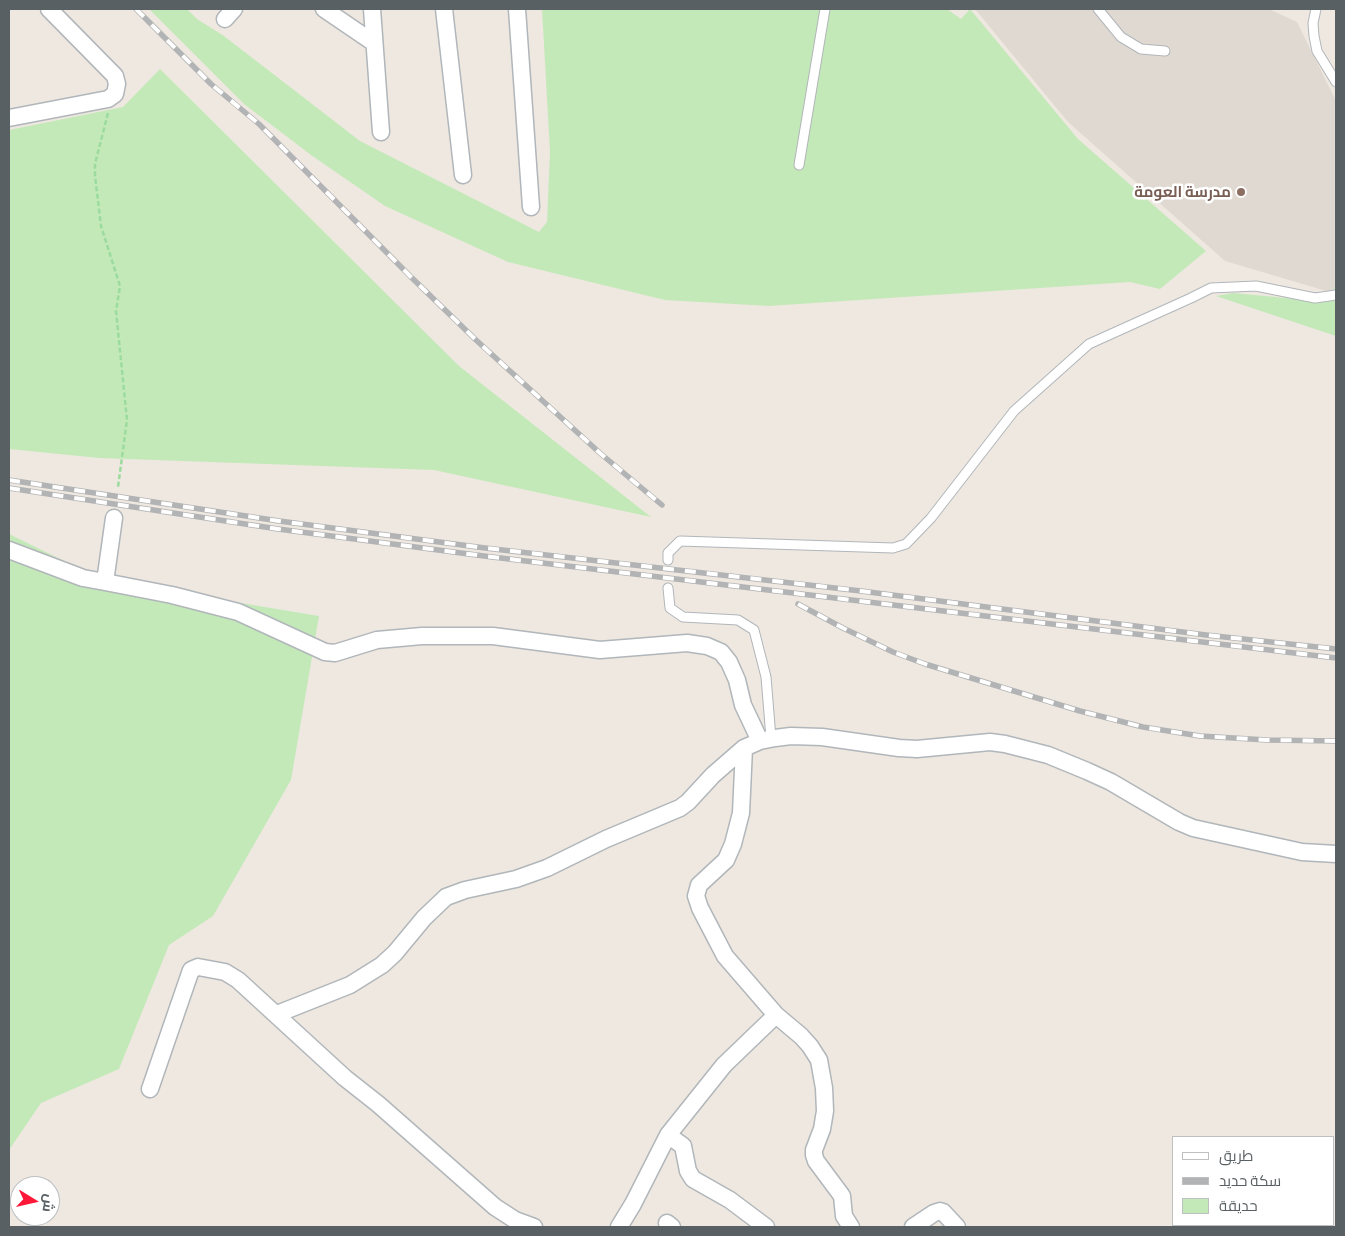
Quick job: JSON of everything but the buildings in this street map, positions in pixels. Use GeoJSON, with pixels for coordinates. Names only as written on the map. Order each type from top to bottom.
{"type":"FeatureCollection","features":[{"type":"Feature","properties":{"kind":"street"},"geometry":{"type":"LineString","coordinates":[[9,118],[112,97],[117,89],[115,76],[49,9]]}},
{"type":"Feature","properties":{"kind":"street"},"geometry":{"type":"LineString","coordinates":[[324,9],[374,43]]}},
{"type":"Feature","properties":{"kind":"street"},"geometry":{"type":"LineString","coordinates":[[372,9],[381,132]]}},
{"type":"Feature","properties":{"kind":"street"},"geometry":{"type":"LineString","coordinates":[[444,9],[463,175]]}},
{"type":"Feature","properties":{"kind":"street"},"geometry":{"type":"LineString","coordinates":[[517,9],[531,207]]}},
{"type":"Feature","properties":{"kind":"street"},"geometry":{"type":"LineString","coordinates":[[105,582],[114,518]]}},
{"type":"Feature","properties":{"kind":"street"},"geometry":{"type":"LineString","coordinates":[[9,550],[83,578],[238,612],[325,652],[335,653],[377,640],[422,636],[493,636],[600,650],[687,643],[707,646],[721,652],[729,662],[737,680],[743,705],[766,739]]}},
{"type":"Feature","properties":{"kind":"street"},"geometry":{"type":"LineString","coordinates":[[277,1014],[350,985],[382,965],[446,896],[516,879],[548,868],[606,839],[680,808],[713,775],[744,748],[766,739],[791,736],[822,737],[917,749],[976,743],[1005,744],[1048,755],[1087,771],[1193,828],[1302,852],[1336,854]]}},
{"type":"Feature","properties":{"kind":"street"},"geometry":{"type":"LineString","coordinates":[[744,748],[741,813],[733,844],[726,860],[699,886],[696,896],[700,908],[726,956],[776,1015],[810,1046],[818,1060],[824,1088],[825,1111],[814,1155],[816,1161],[842,1196],[844,1216],[851,1227]]}},
{"type":"Feature","properties":{"kind":"street"},"geometry":{"type":"LineString","coordinates":[[150,1089],[188,977],[194,968],[205,968],[232,975],[345,1078],[390,1114],[495,1207],[515,1220],[534,1227]]}},
{"type":"Feature","properties":{"kind":"street"},"geometry":{"type":"LineString","coordinates":[[619,1227],[633,1204],[668,1135],[724,1065],[776,1015]]}},
{"type":"Feature","properties":{"kind":"street"},"geometry":{"type":"LineString","coordinates":[[668,1135],[683,1146],[688,1171],[693,1179],[730,1200],[766,1227]]}},
{"type":"Feature","properties":{"kind":"street"},"geometry":{"type":"LineString","coordinates":[[913,1227],[943,1212],[957,1227]]}},
{"type":"Feature","properties":{"kind":"lane"},"geometry":{"type":"LineString","coordinates":[[799,165],[825,9]]}},
{"type":"Feature","properties":{"kind":"lane"},"geometry":{"type":"LineString","coordinates":[[1098,9],[1121,37],[1141,49],[1165,51]]}},
{"type":"Feature","properties":{"kind":"lane"},"geometry":{"type":"LineString","coordinates":[[1316,9],[1314,36],[1317,51],[1336,82]]}},
{"type":"Feature","properties":{"kind":"lane"},"geometry":{"type":"LineString","coordinates":[[668,560],[668,553],[680,541],[893,548],[906,544],[931,518],[1014,411],[1089,344],[1211,288],[1256,286],[1315,298],[1336,295]]}},
{"type":"Feature","properties":{"kind":"lane"},"geometry":{"type":"LineString","coordinates":[[668,588],[670,608],[683,617],[738,620],[754,630],[766,677],[766,739]]}},
{"type":"Feature","properties":{"kind":"path"},"geometry":{"type":"LineString","coordinates":[[112,97],[95,164],[101,226],[120,286],[116,311],[128,420],[118,487]]}},
{"type":"Feature","properties":{"kind":"shaded area","name":"مدرسة العومة"},"geometry":{"type":"Polygon","coordinates":[[[975,9],[1269,9],[1297,22],[1336,101],[1336,282],[1333,293],[1225,261],[1068,122],[975,9]]]}},
{"type":"Feature","properties":{"kind":"green space"},"geometry":{"type":"Polygon","coordinates":[[[149,9],[187,9],[197,19],[224,36],[360,141],[539,232],[547,222],[550,152],[542,9],[947,9],[961,19],[970,9],[1078,139],[1206,251],[1160,289],[1130,282],[769,306],[665,300],[508,262],[385,206],[311,155],[244,104],[149,9]]]}},
{"type":"Feature","properties":{"kind":"green space"},"geometry":{"type":"Polygon","coordinates":[[[160,69],[459,366],[651,517],[434,470],[99,458],[9,449],[9,130],[123,107],[160,69]]]}},
{"type":"Feature","properties":{"kind":"green space"},"geometry":{"type":"Polygon","coordinates":[[[1336,283],[1336,336],[1216,296],[1233,293],[1329,302],[1336,283]]]}},
{"type":"Feature","properties":{"kind":"green space"},"geometry":{"type":"Polygon","coordinates":[[[9,534],[103,580],[319,616],[291,780],[213,916],[169,945],[119,1069],[41,1103],[9,1150],[9,534]]]}},
{"type":"Feature","properties":{"kind":"railway"},"geometry":{"type":"LineString","coordinates":[[136,9],[211,84],[259,124],[476,340],[601,454],[662,505]]}},
{"type":"Feature","properties":{"kind":"railway"},"geometry":{"type":"LineString","coordinates":[[9,480],[279,521],[485,548],[861,591],[1206,635],[1336,649]]}},
{"type":"Feature","properties":{"kind":"railway"},"geometry":{"type":"LineString","coordinates":[[9,488],[278,529],[484,556],[1336,658]]}},
{"type":"Feature","properties":{"kind":"railway"},"geometry":{"type":"LineString","coordinates":[[798,604],[893,652],[925,664],[1080,711],[1143,727],[1200,736],[1267,740],[1336,741]]}},
{"type":"Feature","properties":{"kind":"place","name":"مدرسة العومة"},"geometry":{"type":"Point","coordinates":[1241,192]}}]}
